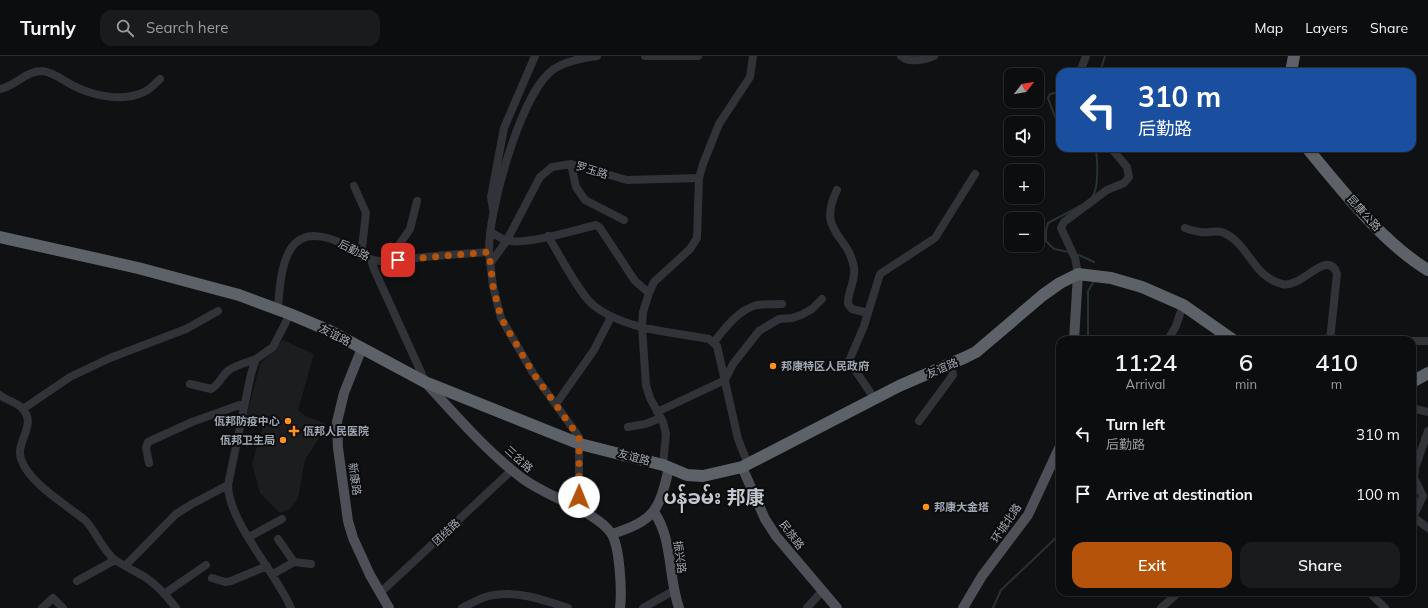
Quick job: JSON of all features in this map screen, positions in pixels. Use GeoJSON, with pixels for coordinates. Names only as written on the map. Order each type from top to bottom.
{"type":"FeatureCollection","features":[{"type":"Feature","properties":{"kind":"highway"},"geometry":{"type":"LineString","coordinates":[[1292,68],[1294,56]]}},
{"type":"Feature","properties":{"kind":"highway","name":"昆康公路"},"geometry":{"type":"LineString","coordinates":[[1310,152],[1374,225],[1406,255],[1428,270]]}},
{"type":"Feature","properties":{"kind":"highway","name":"友谊路"},"geometry":{"type":"LineString","coordinates":[[0,237],[138,268],[239,295],[278,308],[362,348],[425,382],[580,444],[666,466],[687,475],[703,476],[745,466],[874,398],[976,352],[1043,295],[1068,278],[1078,274]]}},
{"type":"Feature","properties":{"kind":"highway"},"geometry":{"type":"LineString","coordinates":[[1078,274],[1111,278],[1142,287],[1183,305],[1227,336]]}},
{"type":"Feature","properties":{"kind":"highway"},"geometry":{"type":"LineString","coordinates":[[1416,380],[1428,373]]}},
{"type":"Feature","properties":{"kind":"main road"},"geometry":{"type":"LineString","coordinates":[[1074,336],[1078,274]]}},
{"type":"Feature","properties":{"kind":"main road","name":"新康路"},"geometry":{"type":"LineString","coordinates":[[362,348],[344,393],[337,422],[338,448],[348,521],[362,559],[389,608]]}},
{"type":"Feature","properties":{"kind":"main road","name":"三岔路"},"geometry":{"type":"LineString","coordinates":[[425,382],[474,434],[512,470],[530,484],[592,517],[612,534]]}},
{"type":"Feature","properties":{"kind":"main road","name":"环城北路"},"geometry":{"type":"LineString","coordinates":[[963,608],[982,576],[1028,515],[1056,455]]}},
{"type":"Feature","properties":{"kind":"main road"},"geometry":{"type":"LineString","coordinates":[[620,608],[619,566],[612,534],[634,527],[654,512],[662,496],[666,466]]}},
{"type":"Feature","properties":{"kind":"main road","name":"民族路"},"geometry":{"type":"LineString","coordinates":[[745,466],[765,519],[793,557],[824,590],[837,608]]}},
{"type":"Feature","properties":{"kind":"main road","name":"振兴路"},"geometry":{"type":"LineString","coordinates":[[654,512],[664,528],[673,591],[679,608]]}},
{"type":"Feature","properties":{"kind":"street"},"geometry":{"type":"LineString","coordinates":[[494,212],[491,197],[504,128],[534,56]]}},
{"type":"Feature","properties":{"kind":"street"},"geometry":{"type":"LineString","coordinates":[[579,510],[580,444],[578,432],[533,373],[501,318],[494,293],[489,252],[490,232],[494,212],[516,133],[543,80],[554,69],[593,56]]}},
{"type":"Feature","properties":{"kind":"street"},"geometry":{"type":"LineString","coordinates":[[644,56],[698,56]]}},
{"type":"Feature","properties":{"kind":"street"},"geometry":{"type":"LineString","coordinates":[[666,466],[666,434],[646,385],[642,327],[643,312],[649,292],[654,282],[690,249],[697,238],[699,178],[719,124],[750,77],[753,56]]}},
{"type":"Feature","properties":{"kind":"street"},"geometry":{"type":"LineString","coordinates":[[901,56],[912,60],[924,60],[934,56]]}},
{"type":"Feature","properties":{"kind":"street"},"geometry":{"type":"LineString","coordinates":[[1082,68],[1086,56]]}},
{"type":"Feature","properties":{"kind":"street"},"geometry":{"type":"LineString","coordinates":[[0,89],[7,87],[31,72],[42,71],[52,73],[89,93],[102,96],[130,97],[146,91],[160,80]]}},
{"type":"Feature","properties":{"kind":"street"},"geometry":{"type":"LineString","coordinates":[[1078,274],[1075,258],[1061,228],[1064,222],[1107,190],[1124,183],[1129,177],[1126,167],[1114,152]]}},
{"type":"Feature","properties":{"kind":"street"},"geometry":{"type":"LineString","coordinates":[[571,164],[576,187],[585,200],[624,220]]}},
{"type":"Feature","properties":{"kind":"street","name":"罗玉路"},"geometry":{"type":"LineString","coordinates":[[490,264],[506,240],[540,177],[552,167],[571,164],[627,180],[699,178]]}},
{"type":"Feature","properties":{"kind":"street"},"geometry":{"type":"LineString","coordinates":[[874,398],[849,361],[868,313],[880,274],[935,238],[975,174]]}},
{"type":"Feature","properties":{"kind":"street"},"geometry":{"type":"LineString","coordinates":[[354,186],[366,213],[361,256]]}},
{"type":"Feature","properties":{"kind":"street"},"geometry":{"type":"LineString","coordinates":[[837,190],[832,201],[830,222],[850,256],[854,267],[855,276],[848,304],[852,309],[868,313]]}},
{"type":"Feature","properties":{"kind":"street"},"geometry":{"type":"LineString","coordinates":[[388,261],[410,229],[417,200]]}},
{"type":"Feature","properties":{"kind":"street"},"geometry":{"type":"LineString","coordinates":[[490,232],[506,240],[518,241],[596,225],[599,226],[635,281],[649,292]]}},
{"type":"Feature","properties":{"kind":"street"},"geometry":{"type":"LineString","coordinates":[[1185,228],[1199,232],[1223,232],[1244,249],[1262,274],[1281,284],[1292,284],[1326,264],[1331,264],[1335,267],[1337,274],[1330,336]]}},
{"type":"Feature","properties":{"kind":"street","name":"后勤路"},"geometry":{"type":"LineString","coordinates":[[278,308],[283,267],[295,242],[309,236],[318,235],[348,246],[361,256],[371,260],[388,261],[489,252]]}},
{"type":"Feature","properties":{"kind":"street"},"geometry":{"type":"LineString","coordinates":[[548,236],[585,296],[593,305],[611,317],[642,327],[709,339],[714,342],[725,380],[745,466]]}},
{"type":"Feature","properties":{"kind":"street"},"geometry":{"type":"LineString","coordinates":[[371,260],[425,382]]}},
{"type":"Feature","properties":{"kind":"street"},"geometry":{"type":"LineString","coordinates":[[628,427],[645,424],[725,380],[733,364],[759,331],[779,319],[792,318],[802,315],[812,309],[822,299]]}},
{"type":"Feature","properties":{"kind":"street"},"geometry":{"type":"LineString","coordinates":[[714,342],[739,314],[756,306],[782,304]]}},
{"type":"Feature","properties":{"kind":"street"},"geometry":{"type":"LineString","coordinates":[[1170,336],[1176,326],[1183,305]]}},
{"type":"Feature","properties":{"kind":"street"},"geometry":{"type":"LineString","coordinates":[[23,409],[70,377],[110,358],[186,329],[218,311]]}},
{"type":"Feature","properties":{"kind":"street"},"geometry":{"type":"LineString","coordinates":[[190,384],[211,389],[218,385],[222,376],[229,370],[256,358],[273,347],[290,314]]}},
{"type":"Feature","properties":{"kind":"street"},"geometry":{"type":"LineString","coordinates":[[556,404],[591,355],[611,317]]}},
{"type":"Feature","properties":{"kind":"street"},"geometry":{"type":"LineString","coordinates":[[1416,341],[1428,341]]}},
{"type":"Feature","properties":{"kind":"street"},"geometry":{"type":"LineString","coordinates":[[256,358],[228,485],[230,503],[292,608]]}},
{"type":"Feature","properties":{"kind":"street"},"geometry":{"type":"LineString","coordinates":[[919,422],[953,375],[951,364]]}},
{"type":"Feature","properties":{"kind":"street"},"geometry":{"type":"LineString","coordinates":[[0,395],[23,409],[28,421],[20,452],[23,464],[38,483],[93,528],[109,555],[146,578],[164,594],[176,608]]}},
{"type":"Feature","properties":{"kind":"street"},"geometry":{"type":"LineString","coordinates":[[149,463],[146,448],[148,442],[192,422],[245,403]]}},
{"type":"Feature","properties":{"kind":"street"},"geometry":{"type":"LineString","coordinates":[[1416,409],[1428,412]]}},
{"type":"Feature","properties":{"kind":"street"},"geometry":{"type":"LineString","coordinates":[[1416,465],[1428,431]]}},
{"type":"Feature","properties":{"kind":"street","name":"团结路"},"geometry":{"type":"LineString","coordinates":[[380,593],[512,470]]}},
{"type":"Feature","properties":{"kind":"street"},"geometry":{"type":"LineString","coordinates":[[1416,483],[1423,496],[1416,509]]}},
{"type":"Feature","properties":{"kind":"street"},"geometry":{"type":"LineString","coordinates":[[126,566],[176,514],[228,485]]}},
{"type":"Feature","properties":{"kind":"street"},"geometry":{"type":"LineString","coordinates":[[249,537],[282,519]]}},
{"type":"Feature","properties":{"kind":"street"},"geometry":{"type":"LineString","coordinates":[[1416,520],[1428,528]]}},
{"type":"Feature","properties":{"kind":"street"},"geometry":{"type":"LineString","coordinates":[[278,538],[294,562]]}},
{"type":"Feature","properties":{"kind":"street"},"geometry":{"type":"LineString","coordinates":[[77,581],[115,560]]}},
{"type":"Feature","properties":{"kind":"street"},"geometry":{"type":"LineString","coordinates":[[273,574],[294,562],[311,564]]}},
{"type":"Feature","properties":{"kind":"street"},"geometry":{"type":"LineString","coordinates":[[164,594],[206,565]]}},
{"type":"Feature","properties":{"kind":"street"},"geometry":{"type":"LineString","coordinates":[[212,578],[225,582],[231,582],[267,566]]}},
{"type":"Feature","properties":{"kind":"street"},"geometry":{"type":"LineString","coordinates":[[807,608],[824,590]]}},
{"type":"Feature","properties":{"kind":"street"},"geometry":{"type":"LineString","coordinates":[[643,608],[673,591]]}},
{"type":"Feature","properties":{"kind":"street"},"geometry":{"type":"LineString","coordinates":[[462,608],[493,595],[505,594],[538,598],[568,608]]}},
{"type":"Feature","properties":{"kind":"street"},"geometry":{"type":"LineString","coordinates":[[1161,608],[1174,596]]}},
{"type":"Feature","properties":{"kind":"street"},"geometry":{"type":"LineString","coordinates":[[1373,596],[1385,608]]}},
{"type":"Feature","properties":{"kind":"street"},"geometry":{"type":"LineString","coordinates":[[42,608],[53,598],[63,608]]}},
{"type":"Feature","properties":{"kind":"shaded area","name":"佤邦人民医院"},"geometry":{"type":"Polygon","coordinates":[[[283,340],[314,354],[298,410],[305,416],[326,424],[326,438],[319,438],[305,460],[298,498],[290,509],[280,513],[260,493],[252,464],[264,423],[246,418],[260,364],[283,340]]]}},
{"type":"Feature","properties":{"kind":"waterway"},"geometry":{"type":"LineString","coordinates":[[1101,68],[1105,56]]}},
{"type":"Feature","properties":{"kind":"waterway"},"geometry":{"type":"LineString","coordinates":[[1056,93],[1050,94],[1048,98],[1056,119]]}},
{"type":"Feature","properties":{"kind":"waterway"},"geometry":{"type":"LineString","coordinates":[[1092,197],[1097,181],[1096,152]]}},
{"type":"Feature","properties":{"kind":"waterway"},"geometry":{"type":"LineString","coordinates":[[1069,252],[1054,249],[1046,241],[1046,230],[1048,223],[1080,206]]}},
{"type":"Feature","properties":{"kind":"waterway"},"geometry":{"type":"LineString","coordinates":[[1079,255],[1094,262]]}},
{"type":"Feature","properties":{"kind":"waterway"},"geometry":{"type":"LineString","coordinates":[[1088,336],[1088,291],[1094,281]]}},
{"type":"Feature","properties":{"kind":"waterway"},"geometry":{"type":"LineString","coordinates":[[993,608],[1001,590],[1056,538]]}},
{"type":"Feature","properties":{"kind":"place","name":"邦康特区人民政府"},"geometry":{"type":"Point","coordinates":[773,366]}},
{"type":"Feature","properties":{"kind":"place","name":"佤邦防疫中心"},"geometry":{"type":"Point","coordinates":[288,421]}},
{"type":"Feature","properties":{"kind":"place","name":"佤邦人民医院"},"geometry":{"type":"Point","coordinates":[294,431]}},
{"type":"Feature","properties":{"kind":"place","name":"佤邦卫生局"},"geometry":{"type":"Point","coordinates":[283,440]}},
{"type":"Feature","properties":{"kind":"place","name":"邦康大金塔"},"geometry":{"type":"Point","coordinates":[926,507]}},
{"type":"Feature","properties":{"kind":"district","name":"ပန်ခမ်း 邦康"},"geometry":{"type":"Point","coordinates":[714,497]}},
{"type":"Feature","properties":{"kind":"route"},"geometry":{"type":"LineString","coordinates":[[398,260],[489,252],[497,308],[501,318],[533,373],[578,432],[580,444],[579,497]]}}]}
